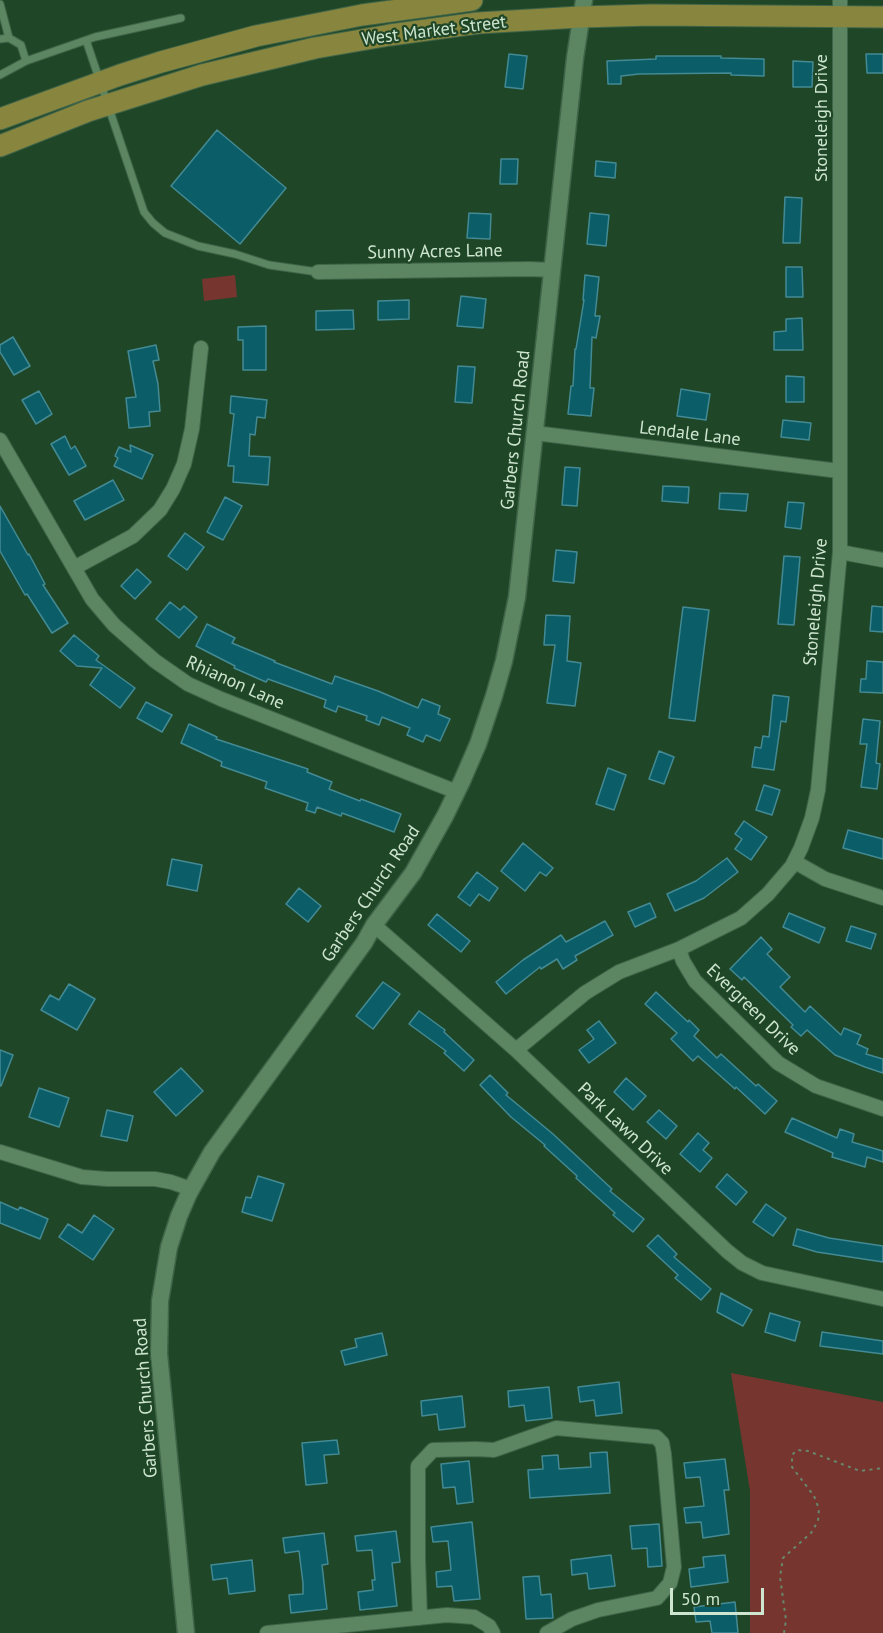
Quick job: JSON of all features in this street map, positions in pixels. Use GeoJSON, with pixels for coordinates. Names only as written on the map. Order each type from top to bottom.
{"type":"FeatureCollection","features":[{"type":"Feature","properties":{"kind":"main road","name":"West Market Street"},"geometry":{"type":"LineString","coordinates":[[0,119],[100,81],[256,36],[362,15],[472,0]]}},
{"type":"Feature","properties":{"kind":"main road","name":"West Market Street"},"geometry":{"type":"LineString","coordinates":[[0,146],[108,104],[213,72],[324,46],[390,35],[582,8],[651,15],[840,8],[883,17]]}},
{"type":"Feature","properties":{"kind":"street","name":"Garbers Church Road"},"geometry":{"type":"LineString","coordinates":[[186,1633],[160,1364],[161,1291],[167,1257],[175,1228],[191,1189],[218,1144],[413,873],[457,792],[478,744],[494,696],[512,625],[519,586],[573,70],[582,8]]}},
{"type":"Feature","properties":{"kind":"street","name":"Stoneleigh Drive"},"geometry":{"type":"LineString","coordinates":[[516,1050],[585,993],[619,972],[679,949],[741,918],[768,894],[795,862],[812,818],[818,790],[840,552],[840,8]]}},
{"type":"Feature","properties":{"kind":"street","name":"Sunny Acres Lane"},"geometry":{"type":"LineString","coordinates":[[318,272],[552,270]]}},
{"type":"Feature","properties":{"kind":"street"},"geometry":{"type":"LineString","coordinates":[[74,568],[133,536],[160,510],[173,489],[184,464],[192,429],[201,348]]}},
{"type":"Feature","properties":{"kind":"street","name":"Lendale Lane"},"geometry":{"type":"LineString","coordinates":[[535,433],[839,471]]}},
{"type":"Feature","properties":{"kind":"street","name":"Rhianon Lane"},"geometry":{"type":"LineString","coordinates":[[0,440],[92,599],[114,625],[155,662],[188,684],[221,699],[457,792]]}},
{"type":"Feature","properties":{"kind":"street"},"geometry":{"type":"LineString","coordinates":[[840,552],[883,560]]}},
{"type":"Feature","properties":{"kind":"street"},"geometry":{"type":"LineString","coordinates":[[795,862],[825,879],[883,898]]}},
{"type":"Feature","properties":{"kind":"street","name":"Park Lawn Drive"},"geometry":{"type":"LineString","coordinates":[[374,925],[516,1050],[742,1263],[762,1273],[883,1299]]}},
{"type":"Feature","properties":{"kind":"street","name":"Evergreen Drive"},"geometry":{"type":"LineString","coordinates":[[679,949],[695,981],[778,1064],[816,1086],[883,1108]]}},
{"type":"Feature","properties":{"kind":"street"},"geometry":{"type":"LineString","coordinates":[[0,1152],[82,1177],[155,1179],[191,1189]]}},
{"type":"Feature","properties":{"kind":"street"},"geometry":{"type":"LineString","coordinates":[[420,1618],[418,1466],[433,1450],[494,1450],[556,1428],[656,1437],[662,1443],[664,1454],[674,1567],[670,1583],[657,1598],[589,1613],[572,1619],[547,1633]]}},
{"type":"Feature","properties":{"kind":"street"},"geometry":{"type":"LineString","coordinates":[[267,1633],[310,1631],[447,1616],[474,1617],[489,1626],[493,1633]]}},
{"type":"Feature","properties":{"kind":"lane"},"geometry":{"type":"LineString","coordinates":[[0,4],[9,38]]}},
{"type":"Feature","properties":{"kind":"lane"},"geometry":{"type":"LineString","coordinates":[[0,75],[26,61],[86,40],[181,18]]}},
{"type":"Feature","properties":{"kind":"lane"},"geometry":{"type":"LineString","coordinates":[[0,39],[9,38],[21,45],[26,61]]}},
{"type":"Feature","properties":{"kind":"lane"},"geometry":{"type":"LineString","coordinates":[[86,40],[144,212],[153,224],[165,232],[198,246],[235,254],[269,265],[318,272]]}},
{"type":"Feature","properties":{"kind":"path"},"geometry":{"type":"LineString","coordinates":[[784,1633],[786,1620],[780,1577],[783,1558],[811,1533],[818,1521],[819,1509],[814,1496],[792,1467],[792,1455],[797,1450],[808,1451],[860,1471],[883,1468]]}},
{"type":"Feature","properties":{"kind":"shaded area"},"geometry":{"type":"Polygon","coordinates":[[[235,275],[237,297],[204,301],[202,279],[235,275]]]}},
{"type":"Feature","properties":{"kind":"shaded area"},"geometry":{"type":"Polygon","coordinates":[[[731,1373],[883,1402],[883,1633],[750,1633],[750,1491],[731,1373]]]}},
{"type":"Feature","properties":{"kind":"building"},"geometry":{"type":"Polygon","coordinates":[[[509,54],[527,56],[523,89],[505,87],[509,54]]]}},
{"type":"Feature","properties":{"kind":"building"},"geometry":{"type":"Polygon","coordinates":[[[866,54],[883,54],[883,73],[867,73],[866,54]]]}},
{"type":"Feature","properties":{"kind":"building"},"geometry":{"type":"Polygon","coordinates":[[[656,56],[721,56],[721,58],[764,59],[764,76],[731,75],[731,73],[639,74],[621,76],[621,84],[608,84],[607,61],[656,59],[656,56]]]}},
{"type":"Feature","properties":{"kind":"building"},"geometry":{"type":"Polygon","coordinates":[[[793,61],[813,62],[812,87],[793,87],[793,61]]]}},
{"type":"Feature","properties":{"kind":"building"},"geometry":{"type":"Polygon","coordinates":[[[217,130],[286,188],[240,244],[171,186],[217,130]]]}},
{"type":"Feature","properties":{"kind":"building"},"geometry":{"type":"Polygon","coordinates":[[[501,159],[518,159],[517,184],[500,184],[501,159]]]}},
{"type":"Feature","properties":{"kind":"building"},"geometry":{"type":"Polygon","coordinates":[[[596,161],[616,163],[615,178],[595,176],[596,161]]]}},
{"type":"Feature","properties":{"kind":"building"},"geometry":{"type":"Polygon","coordinates":[[[785,197],[802,198],[800,243],[783,243],[785,197]]]}},
{"type":"Feature","properties":{"kind":"building"},"geometry":{"type":"Polygon","coordinates":[[[469,213],[491,214],[490,239],[467,238],[469,213]]]}},
{"type":"Feature","properties":{"kind":"building"},"geometry":{"type":"Polygon","coordinates":[[[590,213],[609,215],[606,246],[587,244],[590,213]]]}},
{"type":"Feature","properties":{"kind":"building"},"geometry":{"type":"Polygon","coordinates":[[[786,267],[802,267],[803,297],[786,297],[786,267]]]}},
{"type":"Feature","properties":{"kind":"building"},"geometry":{"type":"Polygon","coordinates":[[[585,275],[599,277],[595,316],[600,316],[596,338],[592,337],[590,388],[594,388],[591,416],[568,414],[571,386],[573,386],[575,349],[584,300],[585,275]]]}},
{"type":"Feature","properties":{"kind":"building"},"geometry":{"type":"Polygon","coordinates":[[[461,296],[486,299],[483,328],[457,326],[461,296]]]}},
{"type":"Feature","properties":{"kind":"building"},"geometry":{"type":"Polygon","coordinates":[[[409,300],[409,319],[378,320],[378,301],[409,300]]]}},
{"type":"Feature","properties":{"kind":"building"},"geometry":{"type":"Polygon","coordinates":[[[353,310],[354,329],[316,330],[316,311],[353,310]]]}},
{"type":"Feature","properties":{"kind":"building"},"geometry":{"type":"Polygon","coordinates":[[[802,318],[803,350],[774,350],[774,332],[786,331],[786,319],[802,318]]]}},
{"type":"Feature","properties":{"kind":"building"},"geometry":{"type":"Polygon","coordinates":[[[266,326],[266,370],[243,370],[243,340],[238,340],[238,327],[266,326]]]}},
{"type":"Feature","properties":{"kind":"building"},"geometry":{"type":"Polygon","coordinates":[[[13,337],[30,366],[14,375],[0,352],[0,345],[13,337]]]}},
{"type":"Feature","properties":{"kind":"building"},"geometry":{"type":"Polygon","coordinates":[[[156,345],[159,360],[153,361],[160,411],[149,412],[150,426],[129,428],[126,398],[136,397],[128,351],[156,345]]]}},
{"type":"Feature","properties":{"kind":"building"},"geometry":{"type":"Polygon","coordinates":[[[458,366],[475,367],[472,403],[455,402],[458,366]]]}},
{"type":"Feature","properties":{"kind":"building"},"geometry":{"type":"Polygon","coordinates":[[[786,376],[804,377],[804,402],[786,402],[786,376]]]}},
{"type":"Feature","properties":{"kind":"building"},"geometry":{"type":"Polygon","coordinates":[[[681,389],[710,394],[706,420],[677,416],[681,389]]]}},
{"type":"Feature","properties":{"kind":"building"},"geometry":{"type":"Polygon","coordinates":[[[39,391],[52,414],[36,424],[22,400],[39,391]]]}},
{"type":"Feature","properties":{"kind":"building"},"geometry":{"type":"Polygon","coordinates":[[[231,396],[267,400],[265,418],[257,417],[255,435],[250,434],[249,456],[270,457],[268,485],[233,482],[234,466],[228,466],[234,414],[230,413],[231,396]]]}},
{"type":"Feature","properties":{"kind":"building"},"geometry":{"type":"Polygon","coordinates":[[[783,420],[811,423],[809,440],[781,437],[783,420]]]}},
{"type":"Feature","properties":{"kind":"building"},"geometry":{"type":"Polygon","coordinates":[[[65,436],[71,449],[75,446],[86,466],[69,475],[51,444],[65,436]]]}},
{"type":"Feature","properties":{"kind":"building"},"geometry":{"type":"Polygon","coordinates":[[[130,445],[153,455],[142,479],[114,466],[118,458],[115,456],[119,447],[131,452],[130,445]]]}},
{"type":"Feature","properties":{"kind":"building"},"geometry":{"type":"Polygon","coordinates":[[[565,467],[580,468],[577,506],[562,505],[565,467]]]}},
{"type":"Feature","properties":{"kind":"building"},"geometry":{"type":"Polygon","coordinates":[[[113,480],[124,500],[85,520],[74,501],[113,480]]]}},
{"type":"Feature","properties":{"kind":"building"},"geometry":{"type":"Polygon","coordinates":[[[663,486],[689,487],[688,503],[662,501],[663,486]]]}},
{"type":"Feature","properties":{"kind":"building"},"geometry":{"type":"Polygon","coordinates":[[[720,493],[748,494],[746,511],[719,509],[720,493]]]}},
{"type":"Feature","properties":{"kind":"building"},"geometry":{"type":"Polygon","coordinates":[[[225,497],[242,506],[223,540],[207,532],[225,497]]]}},
{"type":"Feature","properties":{"kind":"building"},"geometry":{"type":"Polygon","coordinates":[[[788,502],[804,503],[801,529],[785,527],[788,502]]]}},
{"type":"Feature","properties":{"kind":"building"},"geometry":{"type":"Polygon","coordinates":[[[0,506],[29,554],[45,584],[43,585],[68,623],[52,633],[27,594],[25,595],[0,551],[0,506]]]}},
{"type":"Feature","properties":{"kind":"building"},"geometry":{"type":"Polygon","coordinates":[[[185,533],[204,547],[187,570],[168,556],[185,533]]]}},
{"type":"Feature","properties":{"kind":"building"},"geometry":{"type":"Polygon","coordinates":[[[556,550],[577,552],[574,583],[553,581],[556,550]]]}},
{"type":"Feature","properties":{"kind":"building"},"geometry":{"type":"Polygon","coordinates":[[[784,556],[800,557],[794,625],[778,624],[784,556]]]}},
{"type":"Feature","properties":{"kind":"building"},"geometry":{"type":"Polygon","coordinates":[[[137,569],[151,582],[135,599],[121,586],[137,569]]]}},
{"type":"Feature","properties":{"kind":"building"},"geometry":{"type":"Polygon","coordinates":[[[170,602],[180,610],[184,606],[197,617],[179,638],[156,619],[170,602]]]}},
{"type":"Feature","properties":{"kind":"building"},"geometry":{"type":"Polygon","coordinates":[[[872,606],[883,607],[883,632],[870,631],[872,606]]]}},
{"type":"Feature","properties":{"kind":"building"},"geometry":{"type":"Polygon","coordinates":[[[683,607],[709,610],[695,721],[669,718],[683,607]]]}},
{"type":"Feature","properties":{"kind":"building"},"geometry":{"type":"Polygon","coordinates":[[[546,615],[570,616],[567,661],[581,663],[575,706],[547,703],[555,645],[544,645],[546,615]]]}},
{"type":"Feature","properties":{"kind":"building"},"geometry":{"type":"Polygon","coordinates":[[[207,624],[235,638],[232,643],[274,662],[332,684],[335,676],[418,708],[422,699],[440,706],[438,714],[450,719],[440,741],[426,735],[423,742],[407,735],[410,728],[382,717],[379,725],[366,720],[367,716],[338,706],[336,712],[324,707],[326,700],[268,679],[266,682],[234,668],[235,666],[196,646],[207,624]]]}},
{"type":"Feature","properties":{"kind":"building"},"geometry":{"type":"Polygon","coordinates":[[[74,635],[99,656],[96,660],[135,688],[120,708],[90,685],[102,668],[77,666],[60,651],[74,635]]]}},
{"type":"Feature","properties":{"kind":"building"},"geometry":{"type":"Polygon","coordinates":[[[867,661],[883,662],[883,693],[860,692],[861,679],[866,679],[867,661]]]}},
{"type":"Feature","properties":{"kind":"building"},"geometry":{"type":"Polygon","coordinates":[[[773,695],[789,697],[786,722],[781,721],[774,770],[752,767],[755,747],[761,748],[763,736],[769,737],[773,695]]]}},
{"type":"Feature","properties":{"kind":"building"},"geometry":{"type":"Polygon","coordinates":[[[146,702],[172,715],[162,732],[137,718],[146,702]]]}},
{"type":"Feature","properties":{"kind":"building"},"geometry":{"type":"Polygon","coordinates":[[[863,719],[880,721],[876,763],[880,764],[877,789],[861,787],[867,744],[860,744],[863,719]]]}},
{"type":"Feature","properties":{"kind":"building"},"geometry":{"type":"Polygon","coordinates":[[[189,724],[217,737],[216,739],[308,769],[307,772],[332,782],[329,789],[401,814],[394,832],[342,813],[341,816],[317,807],[315,813],[306,810],[308,803],[265,788],[267,782],[221,766],[222,762],[181,743],[189,724]]]}},
{"type":"Feature","properties":{"kind":"building"},"geometry":{"type":"Polygon","coordinates":[[[659,751],[674,757],[664,784],[649,779],[659,751]]]}},
{"type":"Feature","properties":{"kind":"building"},"geometry":{"type":"Polygon","coordinates":[[[608,768],[626,775],[614,810],[596,804],[608,768]]]}},
{"type":"Feature","properties":{"kind":"building"},"geometry":{"type":"Polygon","coordinates":[[[764,785],[780,790],[772,815],[756,810],[764,785]]]}},
{"type":"Feature","properties":{"kind":"building"},"geometry":{"type":"Polygon","coordinates":[[[744,821],[767,837],[751,860],[735,849],[742,839],[735,834],[744,821]]]}},
{"type":"Feature","properties":{"kind":"building"},"geometry":{"type":"Polygon","coordinates":[[[848,830],[883,839],[883,859],[843,848],[848,830]]]}},
{"type":"Feature","properties":{"kind":"building"},"geometry":{"type":"Polygon","coordinates":[[[523,843],[553,868],[546,876],[540,872],[525,891],[501,871],[523,843]]]}},
{"type":"Feature","properties":{"kind":"building"},"geometry":{"type":"Polygon","coordinates":[[[727,858],[738,872],[704,898],[675,911],[667,894],[696,881],[727,858]]]}},
{"type":"Feature","properties":{"kind":"building"},"geometry":{"type":"Polygon","coordinates":[[[172,859],[202,865],[197,891],[167,885],[172,859]]]}},
{"type":"Feature","properties":{"kind":"building"},"geometry":{"type":"Polygon","coordinates":[[[477,872],[498,888],[489,901],[479,894],[470,906],[458,897],[477,872]]]}},
{"type":"Feature","properties":{"kind":"building"},"geometry":{"type":"Polygon","coordinates":[[[299,888],[321,906],[308,922],[286,904],[299,888]]]}},
{"type":"Feature","properties":{"kind":"building"},"geometry":{"type":"Polygon","coordinates":[[[650,903],[656,917],[635,927],[628,912],[650,903]]]}},
{"type":"Feature","properties":{"kind":"building"},"geometry":{"type":"Polygon","coordinates":[[[789,913],[825,928],[819,943],[783,927],[789,913]]]}},
{"type":"Feature","properties":{"kind":"building"},"geometry":{"type":"Polygon","coordinates":[[[437,914],[470,941],[461,952],[428,925],[437,914]]]}},
{"type":"Feature","properties":{"kind":"building"},"geometry":{"type":"Polygon","coordinates":[[[605,921],[613,935],[575,956],[577,960],[563,969],[557,959],[541,969],[540,967],[506,994],[496,982],[523,960],[561,935],[566,942],[605,921]]]}},
{"type":"Feature","properties":{"kind":"building"},"geometry":{"type":"Polygon","coordinates":[[[851,926],[876,934],[871,949],[846,941],[851,926]]]}},
{"type":"Feature","properties":{"kind":"building"},"geometry":{"type":"Polygon","coordinates":[[[761,937],[772,949],[767,954],[790,977],[780,987],[805,1012],[810,1006],[841,1035],[844,1028],[861,1035],[857,1044],[868,1049],[866,1054],[883,1059],[883,1073],[835,1055],[807,1030],[801,1036],[791,1027],[793,1025],[744,977],[742,980],[730,969],[761,937]]]}},
{"type":"Feature","properties":{"kind":"building"},"geometry":{"type":"Polygon","coordinates":[[[383,982],[400,994],[373,1029],[356,1016],[383,982]]]}},
{"type":"Feature","properties":{"kind":"building"},"geometry":{"type":"Polygon","coordinates":[[[69,984],[95,999],[77,1030],[41,1010],[50,995],[59,1000],[69,984]]]}},
{"type":"Feature","properties":{"kind":"building"},"geometry":{"type":"Polygon","coordinates":[[[656,992],[699,1030],[694,1036],[717,1058],[721,1054],[756,1086],[758,1084],[777,1101],[765,1114],[698,1056],[693,1061],[671,1039],[677,1033],[645,1004],[656,992]]]}},
{"type":"Feature","properties":{"kind":"building"},"geometry":{"type":"Polygon","coordinates":[[[419,1011],[445,1030],[444,1032],[474,1060],[464,1071],[444,1053],[446,1051],[409,1024],[419,1011]]]}},
{"type":"Feature","properties":{"kind":"building"},"geometry":{"type":"Polygon","coordinates":[[[599,1021],[616,1043],[589,1063],[579,1050],[594,1039],[587,1030],[599,1021]]]}},
{"type":"Feature","properties":{"kind":"building"},"geometry":{"type":"Polygon","coordinates":[[[0,1050],[13,1055],[1,1086],[0,1086],[0,1050]]]}},
{"type":"Feature","properties":{"kind":"building"},"geometry":{"type":"Polygon","coordinates":[[[181,1068],[203,1091],[176,1116],[154,1092],[181,1068]]]}},
{"type":"Feature","properties":{"kind":"building"},"geometry":{"type":"Polygon","coordinates":[[[490,1075],[508,1093],[506,1095],[553,1134],[612,1189],[610,1191],[644,1219],[633,1232],[480,1085],[490,1075]]]}},
{"type":"Feature","properties":{"kind":"building"},"geometry":{"type":"Polygon","coordinates":[[[626,1078],[646,1096],[633,1110],[614,1092],[626,1078]]]}},
{"type":"Feature","properties":{"kind":"building"},"geometry":{"type":"Polygon","coordinates":[[[39,1088],[69,1098],[59,1127],[29,1117],[39,1088]]]}},
{"type":"Feature","properties":{"kind":"building"},"geometry":{"type":"Polygon","coordinates":[[[107,1110],[133,1116],[127,1141],[101,1136],[107,1110]]]}},
{"type":"Feature","properties":{"kind":"building"},"geometry":{"type":"Polygon","coordinates":[[[659,1110],[677,1126],[666,1139],[647,1122],[659,1110]]]}},
{"type":"Feature","properties":{"kind":"building"},"geometry":{"type":"Polygon","coordinates":[[[792,1118],[837,1138],[840,1129],[854,1134],[852,1142],[883,1151],[883,1162],[867,1157],[865,1167],[832,1157],[833,1153],[785,1132],[792,1118]]]}},
{"type":"Feature","properties":{"kind":"building"},"geometry":{"type":"Polygon","coordinates":[[[698,1133],[709,1143],[703,1150],[712,1158],[700,1172],[680,1154],[698,1133]]]}},
{"type":"Feature","properties":{"kind":"building"},"geometry":{"type":"Polygon","coordinates":[[[727,1174],[747,1192],[736,1205],[716,1187],[727,1174]]]}},
{"type":"Feature","properties":{"kind":"building"},"geometry":{"type":"Polygon","coordinates":[[[258,1176],[284,1184],[272,1221],[242,1212],[246,1197],[251,1198],[258,1176]]]}},
{"type":"Feature","properties":{"kind":"building"},"geometry":{"type":"Polygon","coordinates":[[[0,1202],[18,1210],[20,1207],[48,1219],[40,1239],[0,1223],[0,1202]]]}},
{"type":"Feature","properties":{"kind":"building"},"geometry":{"type":"Polygon","coordinates":[[[766,1204],[786,1218],[773,1236],[753,1222],[766,1204]]]}},
{"type":"Feature","properties":{"kind":"building"},"geometry":{"type":"Polygon","coordinates":[[[94,1215],[114,1229],[93,1260],[59,1237],[68,1224],[82,1233],[94,1215]]]}},
{"type":"Feature","properties":{"kind":"building"},"geometry":{"type":"Polygon","coordinates":[[[797,1229],[829,1238],[883,1246],[883,1262],[817,1252],[793,1245],[797,1229]]]}},
{"type":"Feature","properties":{"kind":"building"},"geometry":{"type":"Polygon","coordinates":[[[658,1235],[677,1254],[674,1257],[711,1289],[701,1300],[675,1278],[678,1275],[647,1246],[658,1235]]]}},
{"type":"Feature","properties":{"kind":"building"},"geometry":{"type":"Polygon","coordinates":[[[721,1293],[752,1310],[743,1326],[717,1312],[721,1293]]]}},
{"type":"Feature","properties":{"kind":"building"},"geometry":{"type":"Polygon","coordinates":[[[770,1313],[800,1322],[795,1341],[765,1332],[770,1313]]]}},
{"type":"Feature","properties":{"kind":"building"},"geometry":{"type":"Polygon","coordinates":[[[822,1332],[883,1341],[883,1354],[820,1346],[822,1332]]]}},
{"type":"Feature","properties":{"kind":"building"},"geometry":{"type":"Polygon","coordinates":[[[382,1333],[387,1355],[345,1365],[341,1351],[357,1347],[355,1339],[382,1333]]]}},
{"type":"Feature","properties":{"kind":"building"},"geometry":{"type":"Polygon","coordinates":[[[619,1382],[622,1413],[596,1416],[594,1400],[580,1402],[578,1387],[619,1382]]]}},
{"type":"Feature","properties":{"kind":"building"},"geometry":{"type":"Polygon","coordinates":[[[549,1387],[552,1418],[526,1421],[524,1405],[509,1407],[508,1391],[549,1387]]]}},
{"type":"Feature","properties":{"kind":"building"},"geometry":{"type":"Polygon","coordinates":[[[462,1396],[465,1427],[439,1430],[437,1414],[422,1416],[421,1401],[462,1396]]]}},
{"type":"Feature","properties":{"kind":"building"},"geometry":{"type":"Polygon","coordinates":[[[337,1440],[339,1454],[324,1455],[327,1483],[306,1485],[302,1443],[337,1440]]]}},
{"type":"Feature","properties":{"kind":"building"},"geometry":{"type":"Polygon","coordinates":[[[607,1452],[610,1493],[530,1498],[528,1470],[543,1469],[542,1456],[558,1455],[559,1469],[591,1467],[590,1453],[607,1452]]]}},
{"type":"Feature","properties":{"kind":"building"},"geometry":{"type":"Polygon","coordinates":[[[725,1459],[729,1490],[724,1490],[729,1534],[703,1538],[701,1522],[686,1523],[684,1508],[704,1506],[700,1477],[686,1478],[684,1463],[725,1459]]]}},
{"type":"Feature","properties":{"kind":"building"},"geometry":{"type":"Polygon","coordinates":[[[469,1461],[473,1502],[457,1504],[455,1487],[443,1488],[441,1464],[469,1461]]]}},
{"type":"Feature","properties":{"kind":"building"},"geometry":{"type":"Polygon","coordinates":[[[472,1522],[480,1599],[454,1601],[452,1586],[437,1587],[436,1572],[451,1570],[448,1541],[433,1542],[431,1527],[472,1522]]]}},
{"type":"Feature","properties":{"kind":"building"},"geometry":{"type":"Polygon","coordinates":[[[659,1524],[662,1566],[648,1567],[647,1548],[632,1549],[630,1526],[659,1524]]]}},
{"type":"Feature","properties":{"kind":"building"},"geometry":{"type":"Polygon","coordinates":[[[396,1531],[400,1562],[392,1563],[397,1606],[360,1610],[358,1592],[373,1590],[372,1580],[375,1580],[372,1550],[357,1551],[355,1536],[396,1531]]]}},
{"type":"Feature","properties":{"kind":"building"},"geometry":{"type":"Polygon","coordinates":[[[324,1533],[328,1564],[322,1565],[327,1609],[291,1613],[289,1595],[303,1594],[303,1583],[299,1551],[285,1553],[283,1538],[324,1533]]]}},
{"type":"Feature","properties":{"kind":"building"},"geometry":{"type":"Polygon","coordinates":[[[611,1555],[615,1586],[589,1589],[587,1573],[572,1575],[571,1560],[611,1555]]]}},
{"type":"Feature","properties":{"kind":"building"},"geometry":{"type":"Polygon","coordinates":[[[725,1555],[728,1582],[691,1587],[689,1569],[704,1567],[703,1557],[725,1555]]]}},
{"type":"Feature","properties":{"kind":"building"},"geometry":{"type":"Polygon","coordinates":[[[252,1560],[255,1591],[229,1594],[227,1578],[213,1580],[211,1565],[252,1560]]]}},
{"type":"Feature","properties":{"kind":"building"},"geometry":{"type":"Polygon","coordinates":[[[539,1576],[541,1595],[551,1594],[553,1618],[526,1619],[523,1577],[539,1576]]]}},
{"type":"Feature","properties":{"kind":"building"},"geometry":{"type":"Polygon","coordinates":[[[735,1602],[738,1633],[712,1633],[710,1621],[696,1622],[694,1607],[735,1602]]]}}]}
